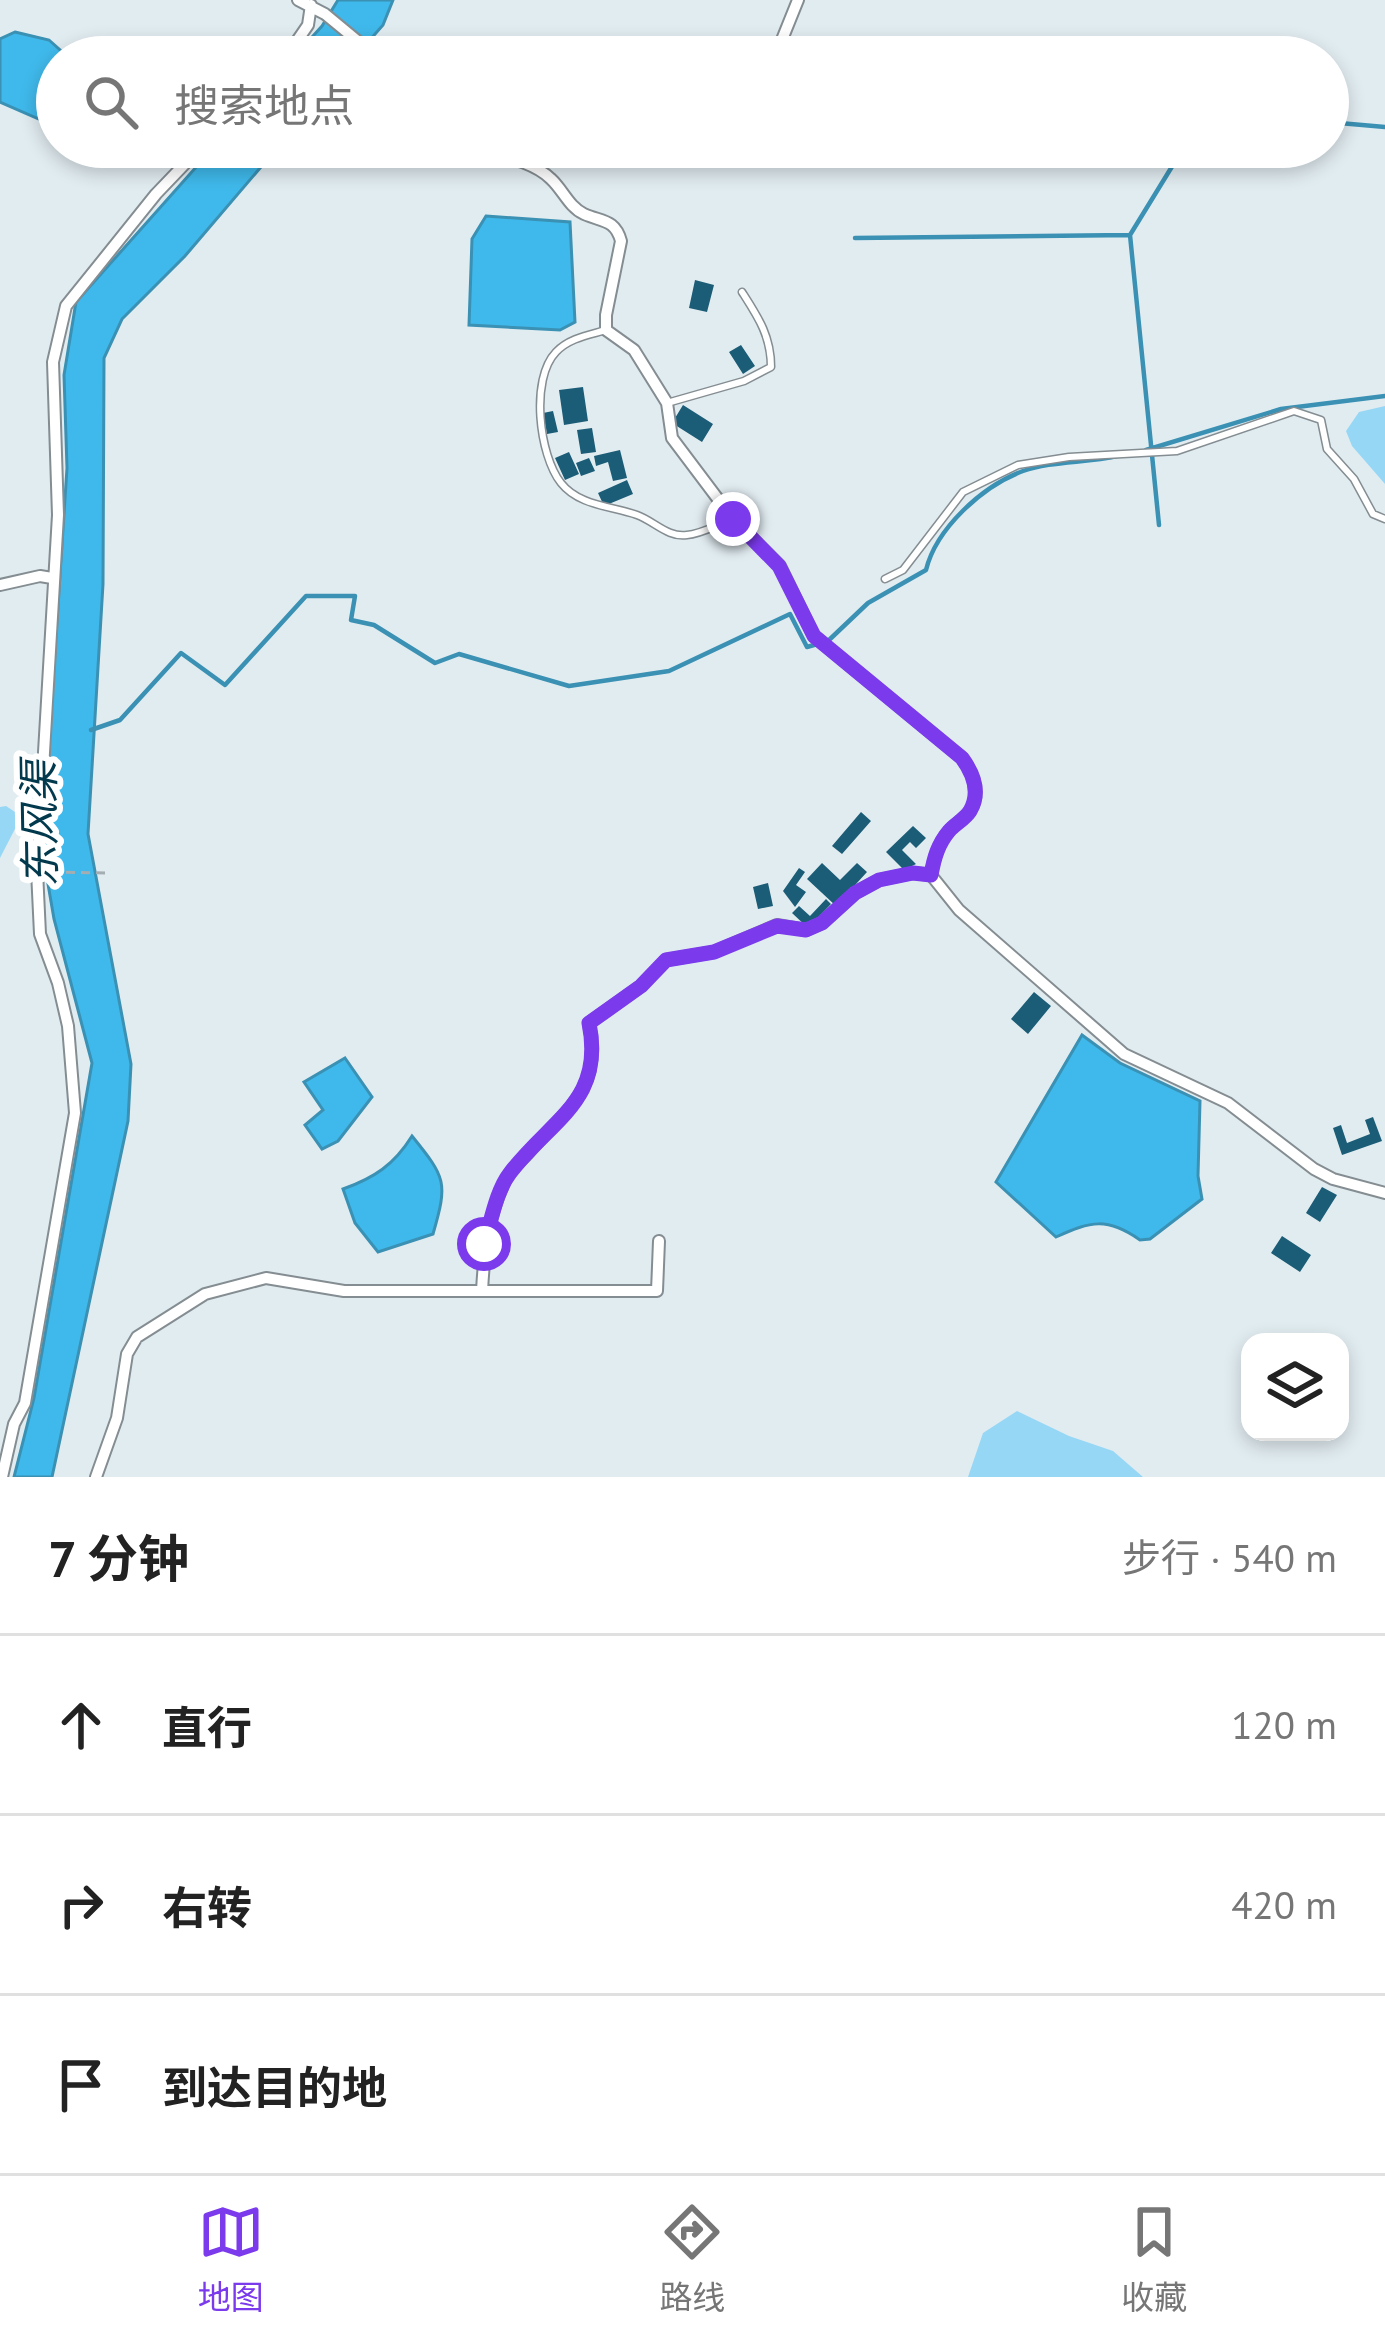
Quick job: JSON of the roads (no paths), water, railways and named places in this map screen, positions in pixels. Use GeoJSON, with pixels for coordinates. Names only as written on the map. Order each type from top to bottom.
{"type":"FeatureCollection","features":[{"type":"Feature","properties":{"kind":"street"},"geometry":{"type":"LineString","coordinates":[[298,0],[352,36]]}},
{"type":"Feature","properties":{"kind":"street"},"geometry":{"type":"LineString","coordinates":[[783,36],[798,0]]}},
{"type":"Feature","properties":{"kind":"street"},"geometry":{"type":"LineString","coordinates":[[300,36],[308,25],[311,5]]}},
{"type":"Feature","properties":{"kind":"street"},"geometry":{"type":"LineString","coordinates":[[2,1477],[14,1424],[25,1403],[75,1113],[68,1026],[40,934],[38,872],[58,463],[51,395],[53,362],[66,306],[181,168]]}},
{"type":"Feature","properties":{"kind":"street"},"geometry":{"type":"LineString","coordinates":[[536,168],[582,213],[609,222],[618,231],[621,241],[606,330],[634,350],[667,403],[672,438],[733,519],[779,566],[821,643],[962,758],[973,773],[975,795],[970,813],[950,829],[934,853],[931,875]]}},
{"type":"Feature","properties":{"kind":"street"},"geometry":{"type":"LineString","coordinates":[[0,585],[52,578]]}},
{"type":"Feature","properties":{"kind":"street"},"geometry":{"type":"LineString","coordinates":[[482,1291],[484,1244],[506,1177],[574,1102],[592,1075],[595,1052],[589,1023],[641,986],[666,960],[714,952],[777,926],[806,930],[879,880],[913,873],[931,875],[959,910],[1124,1054],[1228,1103],[1314,1169],[1385,1193]]}},
{"type":"Feature","properties":{"kind":"street"},"geometry":{"type":"LineString","coordinates":[[96,1477],[117,1418],[127,1354],[137,1336],[205,1294],[266,1278],[344,1291],[657,1291],[658,1241]]}},
{"type":"Feature","properties":{"kind":"lane"},"geometry":{"type":"LineString","coordinates":[[667,403],[744,381],[771,367],[771,347],[763,325],[742,292]]}},
{"type":"Feature","properties":{"kind":"lane"},"geometry":{"type":"LineString","coordinates":[[606,330],[569,341],[552,355],[543,384],[539,416],[549,461],[563,486],[591,503],[640,515],[666,532],[685,536],[733,519]]}},
{"type":"Feature","properties":{"kind":"lane"},"geometry":{"type":"LineString","coordinates":[[884,579],[903,570],[963,492],[1018,465],[1177,451],[1294,411],[1321,419],[1327,449],[1354,479],[1373,514],[1385,519]]}},
{"type":"Feature","properties":{"kind":"waterway"},"geometry":{"type":"LineString","coordinates":[[1349,124],[1385,127]]}},
{"type":"Feature","properties":{"kind":"waterway"},"geometry":{"type":"LineString","coordinates":[[1159,525],[1130,235],[1171,168]]}},
{"type":"Feature","properties":{"kind":"waterway"},"geometry":{"type":"LineString","coordinates":[[855,238],[1130,235]]}},
{"type":"Feature","properties":{"kind":"waterway"},"geometry":{"type":"LineString","coordinates":[[1146,450],[1281,409],[1385,396]]}},
{"type":"Feature","properties":{"kind":"waterway"},"geometry":{"type":"LineString","coordinates":[[91,730],[120,720],[181,653],[225,685],[306,596],[355,596],[351,620],[374,625],[435,663],[459,654],[569,686],[669,671],[790,614],[807,647],[828,641],[868,603],[926,570],[950,525],[992,487],[1034,468],[1117,456]]}},
{"type":"Feature","properties":{"kind":"water label","name":"东风渠"},"geometry":{"type":"Point","coordinates":[39,824]}}]}
